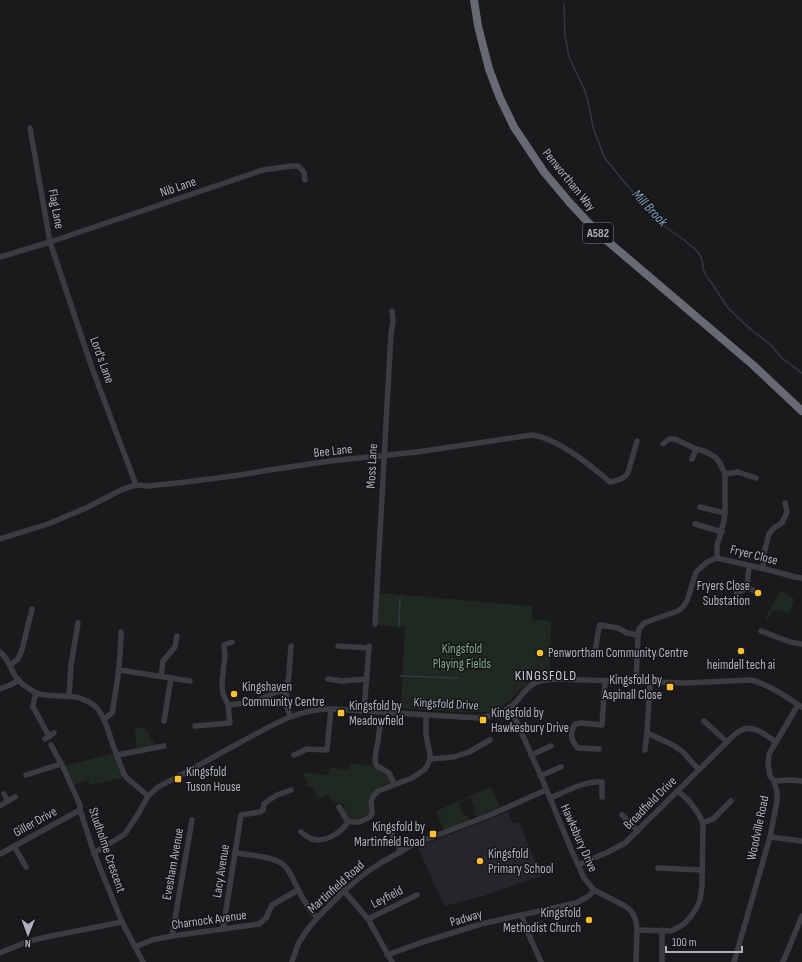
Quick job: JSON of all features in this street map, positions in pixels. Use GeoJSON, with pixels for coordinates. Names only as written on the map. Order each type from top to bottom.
{"type":"FeatureCollection","features":[{"type":"Feature","properties":{"kind":"highway","name":"Penwortham Way"},"geometry":{"type":"LineString","coordinates":[[474,0],[478,26],[489,69],[500,98],[514,127],[544,172],[598,233],[753,365],[802,410]]}},
{"type":"Feature","properties":{"kind":"street","name":"Flag Lane"},"geometry":{"type":"LineString","coordinates":[[0,257],[50,242],[30,128]]}},
{"type":"Feature","properties":{"kind":"street","name":"Nib Lane"},"geometry":{"type":"LineString","coordinates":[[50,242],[263,170],[298,166],[304,172],[304,180]]}},
{"type":"Feature","properties":{"kind":"street","name":"Lord's Lane"},"geometry":{"type":"LineString","coordinates":[[50,242],[92,368],[136,485]]}},
{"type":"Feature","properties":{"kind":"street","name":"Moss Lane"},"geometry":{"type":"LineString","coordinates":[[375,624],[391,334],[393,322],[392,311]]}},
{"type":"Feature","properties":{"kind":"street","name":"Bee Lane"},"geometry":{"type":"LineString","coordinates":[[0,539],[48,524],[86,508],[123,489],[136,485],[148,486],[186,482],[330,461],[424,452],[532,435],[540,436],[564,448],[610,482],[620,480],[625,477],[628,472],[637,441]]}},
{"type":"Feature","properties":{"kind":"street"},"geometry":{"type":"LineString","coordinates":[[663,444],[669,439],[675,439],[696,449],[704,451],[715,457],[720,463],[725,474],[725,513],[722,532],[717,546],[717,558]]}},
{"type":"Feature","properties":{"kind":"street"},"geometry":{"type":"LineString","coordinates":[[692,459],[696,449]]}},
{"type":"Feature","properties":{"kind":"street"},"geometry":{"type":"LineString","coordinates":[[725,474],[738,472],[756,478]]}},
{"type":"Feature","properties":{"kind":"street"},"geometry":{"type":"LineString","coordinates":[[763,568],[764,553],[769,534],[774,528],[782,523],[787,512],[785,503]]}},
{"type":"Feature","properties":{"kind":"street"},"geometry":{"type":"LineString","coordinates":[[700,507],[725,513]]}},
{"type":"Feature","properties":{"kind":"street"},"geometry":{"type":"LineString","coordinates":[[695,524],[722,532]]}},
{"type":"Feature","properties":{"kind":"street","name":"Fryer Close"},"geometry":{"type":"LineString","coordinates":[[638,635],[639,629],[644,623],[678,611],[682,608],[687,600],[696,572],[708,562],[717,558],[802,578]]}},
{"type":"Feature","properties":{"kind":"street"},"geometry":{"type":"LineString","coordinates":[[737,593],[750,589],[749,566]]}},
{"type":"Feature","properties":{"kind":"street"},"geometry":{"type":"LineString","coordinates":[[10,665],[18,659],[22,650],[32,609]]}},
{"type":"Feature","properties":{"kind":"street"},"geometry":{"type":"LineString","coordinates":[[69,696],[78,623]]}},
{"type":"Feature","properties":{"kind":"street"},"geometry":{"type":"LineString","coordinates":[[594,653],[596,651],[600,625],[618,628],[627,633],[638,635],[636,682]]}},
{"type":"Feature","properties":{"kind":"street"},"geometry":{"type":"LineString","coordinates":[[761,631],[790,642],[802,644]]}},
{"type":"Feature","properties":{"kind":"street"},"geometry":{"type":"LineString","coordinates":[[104,719],[112,713],[119,670],[121,632]]}},
{"type":"Feature","properties":{"kind":"street"},"geometry":{"type":"LineString","coordinates":[[161,676],[163,661],[175,647],[176,636]]}},
{"type":"Feature","properties":{"kind":"street"},"geometry":{"type":"LineString","coordinates":[[195,726],[230,723],[228,705],[222,688],[225,655],[224,645],[221,638]]}},
{"type":"Feature","properties":{"kind":"street"},"geometry":{"type":"LineString","coordinates":[[224,645],[232,642]]}},
{"type":"Feature","properties":{"kind":"street"},"geometry":{"type":"LineString","coordinates":[[290,716],[287,707],[286,692],[291,646]]}},
{"type":"Feature","properties":{"kind":"street"},"geometry":{"type":"LineString","coordinates":[[338,646],[369,647],[364,712]]}},
{"type":"Feature","properties":{"kind":"street"},"geometry":{"type":"LineString","coordinates":[[0,652],[10,665],[18,680],[36,693],[43,695],[78,697],[87,700],[98,710],[104,719],[124,774],[148,796]]}},
{"type":"Feature","properties":{"kind":"street"},"geometry":{"type":"LineString","coordinates":[[637,652],[664,654]]}},
{"type":"Feature","properties":{"kind":"street"},"geometry":{"type":"LineString","coordinates":[[119,670],[190,681]]}},
{"type":"Feature","properties":{"kind":"street"},"geometry":{"type":"LineString","coordinates":[[164,721],[171,678]]}},
{"type":"Feature","properties":{"kind":"street"},"geometry":{"type":"LineString","coordinates":[[328,680],[342,681],[367,679]]}},
{"type":"Feature","properties":{"kind":"street","name":"Kingsfold Drive"},"geometry":{"type":"LineString","coordinates":[[94,853],[125,834],[148,796],[158,787],[290,716],[319,709],[478,718],[497,714],[510,707],[533,684],[552,679],[685,683],[751,680],[771,688],[800,706]]}},
{"type":"Feature","properties":{"kind":"street"},"geometry":{"type":"LineString","coordinates":[[0,689],[18,680]]}},
{"type":"Feature","properties":{"kind":"street"},"geometry":{"type":"LineString","coordinates":[[599,749],[578,748],[572,739],[573,728],[576,724],[582,723],[602,725],[605,681]]}},
{"type":"Feature","properties":{"kind":"street"},"geometry":{"type":"LineString","coordinates":[[645,750],[650,682]]}},
{"type":"Feature","properties":{"kind":"street"},"geometry":{"type":"LineString","coordinates":[[228,705],[255,702],[278,691],[286,692]]}},
{"type":"Feature","properties":{"kind":"street"},"geometry":{"type":"LineString","coordinates":[[36,693],[33,707],[49,736]]}},
{"type":"Feature","properties":{"kind":"street","name":"Woodville Road"},"geometry":{"type":"LineString","coordinates":[[734,962],[770,837],[777,801],[777,792],[774,781],[770,776],[768,764],[769,754],[800,706]]}},
{"type":"Feature","properties":{"kind":"street","name":"Hawksbury Drive"},"geometry":{"type":"LineString","coordinates":[[510,707],[584,878],[594,890],[631,911],[636,921],[636,962]]}},
{"type":"Feature","properties":{"kind":"street"},"geometry":{"type":"LineString","coordinates":[[294,755],[307,749],[327,750],[331,709]]}},
{"type":"Feature","properties":{"kind":"street"},"geometry":{"type":"LineString","coordinates":[[348,822],[359,822],[369,817],[372,814],[372,801],[374,795],[378,791],[419,774],[427,766],[430,759],[430,754],[426,735],[426,715]]}},
{"type":"Feature","properties":{"kind":"street"},"geometry":{"type":"LineString","coordinates":[[704,721],[727,742]]}},
{"type":"Feature","properties":{"kind":"street"},"geometry":{"type":"LineString","coordinates":[[380,725],[375,762],[377,766],[389,773],[394,784]]}},
{"type":"Feature","properties":{"kind":"street","name":"Broadfield Drive"},"geometry":{"type":"LineString","coordinates":[[578,865],[616,849],[625,843],[727,742],[742,730],[748,728],[761,732],[776,742]]}},
{"type":"Feature","properties":{"kind":"street"},"geometry":{"type":"LineString","coordinates":[[647,733],[674,745],[683,752],[699,770]]}},
{"type":"Feature","properties":{"kind":"street"},"geometry":{"type":"LineString","coordinates":[[430,759],[454,757],[470,752],[490,740]]}},
{"type":"Feature","properties":{"kind":"street","name":"Studholme Crescent"},"geometry":{"type":"LineString","coordinates":[[51,745],[80,805],[80,810],[94,853],[122,922],[143,962]]}},
{"type":"Feature","properties":{"kind":"street"},"geometry":{"type":"LineString","coordinates":[[531,755],[551,746]]}},
{"type":"Feature","properties":{"kind":"street"},"geometry":{"type":"LineString","coordinates":[[117,755],[160,749]]}},
{"type":"Feature","properties":{"kind":"street"},"geometry":{"type":"LineString","coordinates":[[26,775],[61,764]]}},
{"type":"Feature","properties":{"kind":"street"},"geometry":{"type":"LineString","coordinates":[[540,776],[561,767]]}},
{"type":"Feature","properties":{"kind":"street"},"geometry":{"type":"LineString","coordinates":[[774,781],[802,781]]}},
{"type":"Feature","properties":{"kind":"street"},"geometry":{"type":"LineString","coordinates":[[550,798],[587,782],[602,782],[602,797]]}},
{"type":"Feature","properties":{"kind":"street"},"geometry":{"type":"LineString","coordinates":[[237,811],[240,817],[241,815],[260,812],[263,810],[264,804],[269,800],[277,795],[291,790]]}},
{"type":"Feature","properties":{"kind":"street","name":"Martinfield Road"},"geometry":{"type":"LineString","coordinates":[[292,962],[298,944],[317,918],[344,891],[368,871],[414,844],[490,815],[546,790]]}},
{"type":"Feature","properties":{"kind":"street"},"geometry":{"type":"LineString","coordinates":[[637,930],[671,930],[679,927],[691,916],[700,900],[703,823],[689,801],[678,791]]}},
{"type":"Feature","properties":{"kind":"street"},"geometry":{"type":"LineString","coordinates":[[4,794],[8,801]]}},
{"type":"Feature","properties":{"kind":"street"},"geometry":{"type":"LineString","coordinates":[[0,806],[15,797]]}},
{"type":"Feature","properties":{"kind":"street"},"geometry":{"type":"LineString","coordinates":[[703,823],[713,819],[731,800]]}},
{"type":"Feature","properties":{"kind":"street"},"geometry":{"type":"LineString","coordinates":[[339,807],[348,822]]}},
{"type":"Feature","properties":{"kind":"street","name":"Giller Drive"},"geometry":{"type":"LineString","coordinates":[[0,854],[80,810]]}},
{"type":"Feature","properties":{"kind":"street"},"geometry":{"type":"LineString","coordinates":[[622,815],[638,830]]}},
{"type":"Feature","properties":{"kind":"street","name":"Lacy Avenue"},"geometry":{"type":"LineString","coordinates":[[223,929],[240,817]]}},
{"type":"Feature","properties":{"kind":"street","name":"Evesham Avenue"},"geometry":{"type":"LineString","coordinates":[[172,936],[192,820]]}},
{"type":"Feature","properties":{"kind":"street"},"geometry":{"type":"LineString","coordinates":[[301,832],[310,839],[320,840],[332,837],[340,832],[348,822]]}},
{"type":"Feature","properties":{"kind":"street"},"geometry":{"type":"LineString","coordinates":[[390,832],[401,852]]}},
{"type":"Feature","properties":{"kind":"street"},"geometry":{"type":"LineString","coordinates":[[770,837],[802,841]]}},
{"type":"Feature","properties":{"kind":"street"},"geometry":{"type":"LineString","coordinates":[[14,846],[26,867]]}},
{"type":"Feature","properties":{"kind":"street"},"geometry":{"type":"LineString","coordinates":[[235,853],[270,858],[281,863],[286,868],[308,909],[317,918]]}},
{"type":"Feature","properties":{"kind":"street"},"geometry":{"type":"LineString","coordinates":[[658,868],[702,870]]}},
{"type":"Feature","properties":{"kind":"street","name":"Charnock Avenue"},"geometry":{"type":"LineString","coordinates":[[134,947],[152,940],[172,936],[259,924],[266,918],[272,905],[298,890]]}},
{"type":"Feature","properties":{"kind":"street","name":"Padway"},"geometry":{"type":"LineString","coordinates":[[387,955],[481,924],[576,903],[589,896],[594,890]]}},
{"type":"Feature","properties":{"kind":"street"},"geometry":{"type":"LineString","coordinates":[[344,891],[368,919],[392,962]]}},
{"type":"Feature","properties":{"kind":"street","name":"Leyfield"},"geometry":{"type":"LineString","coordinates":[[368,919],[417,895]]}},
{"type":"Feature","properties":{"kind":"street"},"geometry":{"type":"LineString","coordinates":[[522,915],[525,926],[541,962]]}},
{"type":"Feature","properties":{"kind":"street"},"geometry":{"type":"LineString","coordinates":[[783,962],[802,916]]}},
{"type":"Feature","properties":{"kind":"street"},"geometry":{"type":"LineString","coordinates":[[0,944],[2,952],[26,942],[46,937],[122,922]]}},
{"type":"Feature","properties":{"kind":"street"},"geometry":{"type":"LineString","coordinates":[[662,930],[662,962]]}},
{"type":"Feature","properties":{"kind":"shaded area","name":"Kingsfold Primary School"},"geometry":{"type":"Polygon","coordinates":[[[508,812],[513,824],[519,822],[541,876],[483,896],[444,906],[418,847],[508,812]]]}},
{"type":"Feature","properties":{"kind":"green space"},"geometry":{"type":"Polygon","coordinates":[[[781,590],[794,599],[790,612],[773,610],[768,619],[765,618],[781,590]]]}},
{"type":"Feature","properties":{"kind":"green space","name":"Kingsfold Playing Fields"},"geometry":{"type":"Polygon","coordinates":[[[379,593],[532,606],[532,620],[551,621],[549,675],[533,680],[524,686],[508,702],[493,712],[459,712],[401,708],[405,627],[378,625],[379,593]]]}},
{"type":"Feature","properties":{"kind":"green space"},"geometry":{"type":"Polygon","coordinates":[[[143,727],[155,745],[136,748],[135,729],[143,727]]]}},
{"type":"Feature","properties":{"kind":"green space"},"geometry":{"type":"Polygon","coordinates":[[[114,753],[122,778],[90,785],[88,780],[74,785],[65,766],[114,753]]]}},
{"type":"Feature","properties":{"kind":"green space"},"geometry":{"type":"Polygon","coordinates":[[[350,764],[374,766],[390,780],[388,783],[375,790],[370,796],[368,813],[360,819],[349,820],[343,809],[345,806],[344,804],[333,801],[327,795],[319,799],[312,788],[305,785],[308,784],[302,772],[328,775],[330,767],[349,770],[350,764]]]}},
{"type":"Feature","properties":{"kind":"green space"},"geometry":{"type":"Polygon","coordinates":[[[491,787],[500,807],[476,817],[473,813],[476,812],[471,798],[466,800],[465,798],[491,787]]]}},
{"type":"Feature","properties":{"kind":"green space"},"geometry":{"type":"Polygon","coordinates":[[[463,799],[464,801],[459,803],[464,816],[468,815],[469,820],[444,830],[436,811],[463,799]]]}},
{"type":"Feature","properties":{"kind":"waterway","name":"Mill Brook"},"geometry":{"type":"LineString","coordinates":[[564,4],[565,36],[569,57],[585,91],[593,127],[604,157],[659,221],[698,252],[707,277],[728,308],[750,329],[770,344],[782,358],[802,373]]}},
{"type":"Feature","properties":{"kind":"waterway"},"geometry":{"type":"LineString","coordinates":[[399,626],[400,598]]}},
{"type":"Feature","properties":{"kind":"waterway"},"geometry":{"type":"LineString","coordinates":[[400,676],[458,678]]}},
{"type":"Feature","properties":{"kind":"place","name":"Fryers Close Substation"},"geometry":{"type":"Point","coordinates":[758,593]}},
{"type":"Feature","properties":{"kind":"place","name":"heimdell tech ai"},"geometry":{"type":"Point","coordinates":[741,651]}},
{"type":"Feature","properties":{"kind":"place","name":"Penwortham Community Centre"},"geometry":{"type":"Point","coordinates":[540,653]}},
{"type":"Feature","properties":{"kind":"place","name":"Kingsfold by Aspinall Close"},"geometry":{"type":"Point","coordinates":[670,687]}},
{"type":"Feature","properties":{"kind":"place","name":"Kingshaven Community Centre"},"geometry":{"type":"Point","coordinates":[234,694]}},
{"type":"Feature","properties":{"kind":"place","name":"Kingsfold by Meadowfield"},"geometry":{"type":"Point","coordinates":[341,713]}},
{"type":"Feature","properties":{"kind":"place","name":"Kingsfold by Hawkesbury Drive"},"geometry":{"type":"Point","coordinates":[483,720]}},
{"type":"Feature","properties":{"kind":"place","name":"Kingsfold Tuson House"},"geometry":{"type":"Point","coordinates":[178,779]}},
{"type":"Feature","properties":{"kind":"place","name":"Kingsfold by Martinfield Road"},"geometry":{"type":"Point","coordinates":[433,834]}},
{"type":"Feature","properties":{"kind":"place","name":"Kingsfold Primary School"},"geometry":{"type":"Point","coordinates":[480,861]}},
{"type":"Feature","properties":{"kind":"place","name":"Kingsfold Methodist Church"},"geometry":{"type":"Point","coordinates":[589,920]}},
{"type":"Feature","properties":{"kind":"district","name":"KINGSFOLD"},"geometry":{"type":"Point","coordinates":[546,675]}}]}
